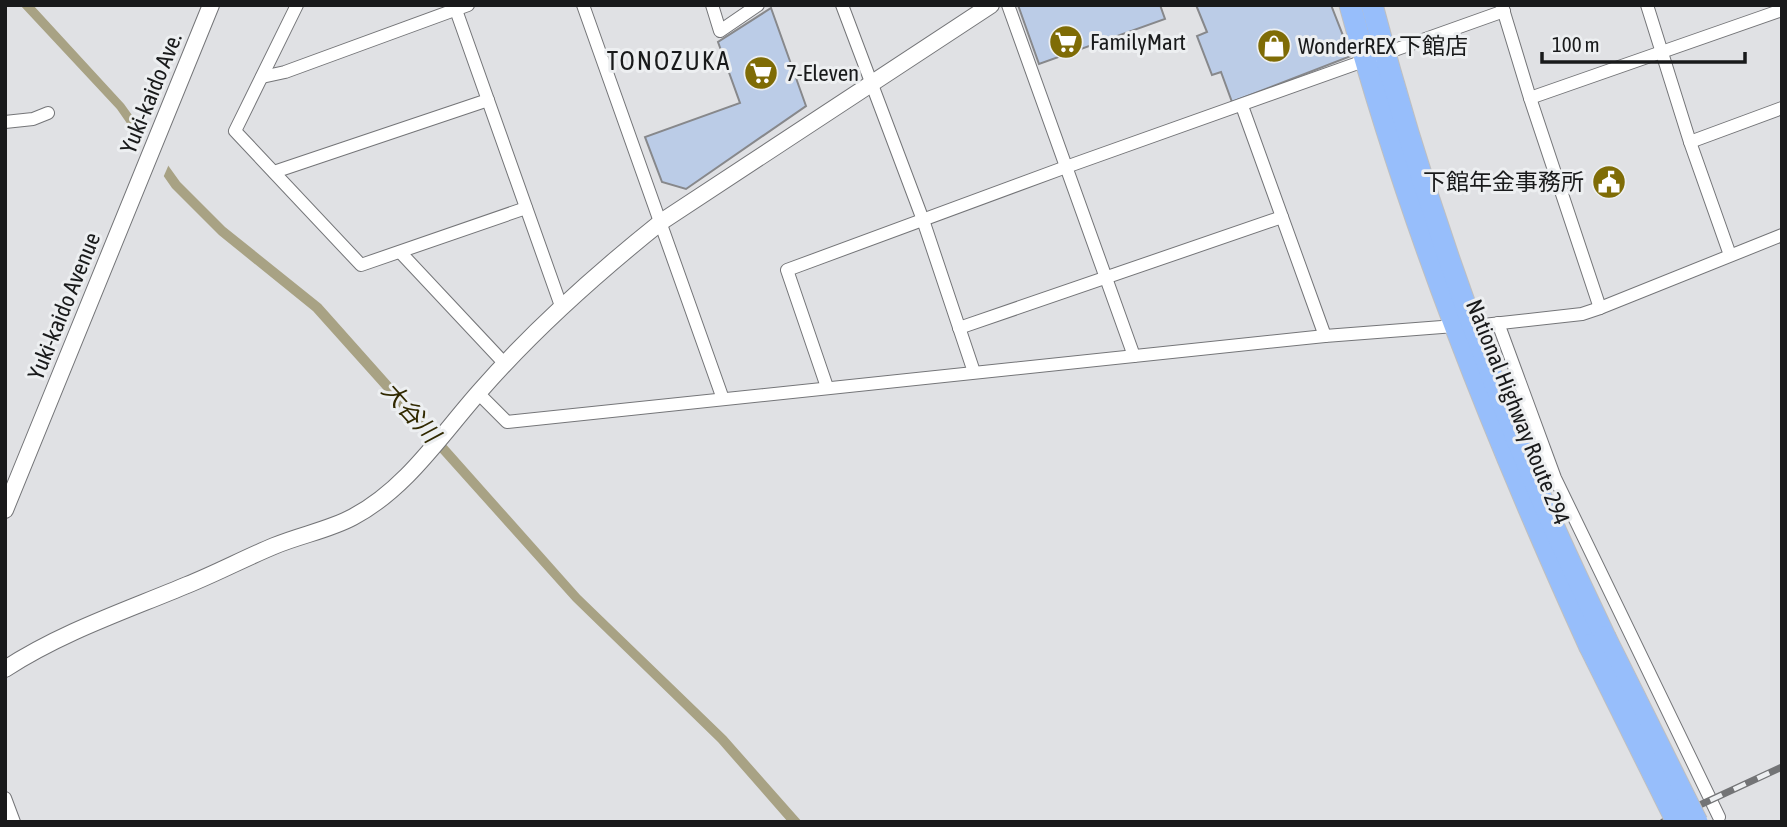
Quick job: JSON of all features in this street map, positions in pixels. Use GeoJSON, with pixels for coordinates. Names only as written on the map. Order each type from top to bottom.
{"type":"FeatureCollection","features":[{"type":"Feature","properties":{"kind":"highway","name":"National Highway Route 294"},"geometry":{"type":"LineString","coordinates":[[1350,5],[1375,58],[1417,222],[1543,502],[1597,641],[1677,822]]}},
{"type":"Feature","properties":{"kind":"highway","name":"National Highway Route 294"},"geometry":{"type":"LineString","coordinates":[[1372,5],[1375,58]]}},
{"type":"Feature","properties":{"kind":"highway","name":"National Highway Route 294"},"geometry":{"type":"LineString","coordinates":[[1597,641],[1697,822]]}},
{"type":"Feature","properties":{"kind":"street","name":"Yuki-kaido Ave."},"geometry":{"type":"LineString","coordinates":[[133,197],[211,5]]}},
{"type":"Feature","properties":{"kind":"street"},"geometry":{"type":"LineString","coordinates":[[297,5],[235,131],[361,265],[526,208]]}},
{"type":"Feature","properties":{"kind":"street"},"geometry":{"type":"LineString","coordinates":[[583,5],[723,399]]}},
{"type":"Feature","properties":{"kind":"street"},"geometry":{"type":"LineString","coordinates":[[712,5],[720,31],[758,5]]}},
{"type":"Feature","properties":{"kind":"street"},"geometry":{"type":"LineString","coordinates":[[842,5],[923,220],[974,372]]}},
{"type":"Feature","properties":{"kind":"street"},"geometry":{"type":"LineString","coordinates":[[5,669],[39,647],[72,631],[189,584],[276,545],[353,517],[387,495],[561,306],[661,222],[991,5]]}},
{"type":"Feature","properties":{"kind":"street"},"geometry":{"type":"LineString","coordinates":[[1008,5],[1134,356]]}},
{"type":"Feature","properties":{"kind":"street"},"geometry":{"type":"LineString","coordinates":[[1647,5],[1689,142],[1730,255]]}},
{"type":"Feature","properties":{"kind":"street"},"geometry":{"type":"LineString","coordinates":[[261,77],[285,72],[462,7],[488,100],[561,306]]}},
{"type":"Feature","properties":{"kind":"street"},"geometry":{"type":"LineString","coordinates":[[827,387],[787,270],[1066,167],[1375,58],[1503,8],[1600,308]]}},
{"type":"Feature","properties":{"kind":"street"},"geometry":{"type":"LineString","coordinates":[[1530,98],[1782,10]]}},
{"type":"Feature","properties":{"kind":"street"},"geometry":{"type":"LineString","coordinates":[[274,172],[488,100]]}},
{"type":"Feature","properties":{"kind":"street"},"geometry":{"type":"LineString","coordinates":[[1242,106],[1325,336]]}},
{"type":"Feature","properties":{"kind":"street"},"geometry":{"type":"LineString","coordinates":[[1689,142],[1782,108]]}},
{"type":"Feature","properties":{"kind":"street"},"geometry":{"type":"LineString","coordinates":[[5,122],[33,119],[48,114]]}},
{"type":"Feature","properties":{"kind":"street","name":"Yuki-kaido Avenue"},"geometry":{"type":"LineString","coordinates":[[5,510],[133,197]]}},
{"type":"Feature","properties":{"kind":"street"},"geometry":{"type":"LineString","coordinates":[[959,328],[1282,217]]}},
{"type":"Feature","properties":{"kind":"street"},"geometry":{"type":"LineString","coordinates":[[474,399],[507,422],[1325,336],[1498,323],[1582,313],[1782,234]]}},
{"type":"Feature","properties":{"kind":"street"},"geometry":{"type":"LineString","coordinates":[[400,252],[505,364]]}},
{"type":"Feature","properties":{"kind":"street"},"geometry":{"type":"LineString","coordinates":[[1498,323],[1555,478],[1719,817]]}},
{"type":"Feature","properties":{"kind":"street"},"geometry":{"type":"LineString","coordinates":[[5,798],[14,822]]}},
{"type":"Feature","properties":{"kind":"water","name":"大谷川"},"geometry":{"type":"Polygon","coordinates":[[[20,5],[33,5],[124,104],[180,182],[225,227],[321,304],[580,595],[726,736],[802,822],[788,822],[718,742],[573,601],[313,311],[219,235],[172,188],[117,109],[20,5]]]}},
{"type":"Feature","properties":{"kind":"pier"},"geometry":{"type":"Polygon","coordinates":[[[146,129],[170,162],[162,180],[139,148],[146,129]]]}},
{"type":"Feature","properties":{"kind":"building","name":"FamilyMart"},"geometry":{"type":"Polygon","coordinates":[[[1018,5],[1160,5],[1165,19],[1039,64],[1018,5]]]}},
{"type":"Feature","properties":{"kind":"building","name":"WonderREX 下館店"},"geometry":{"type":"Polygon","coordinates":[[[1196,5],[1331,5],[1351,56],[1232,102],[1221,72],[1212,75],[1197,36],[1207,32],[1196,5]]]}},
{"type":"Feature","properties":{"kind":"building","name":"7-Eleven"},"geometry":{"type":"Polygon","coordinates":[[[771,8],[806,106],[686,189],[662,182],[645,137],[740,103],[718,42],[771,8]]]}},
{"type":"Feature","properties":{"kind":"railway"},"geometry":{"type":"LineString","coordinates":[[1663,822],[1782,767]]}},
{"type":"Feature","properties":{"kind":"place","name":"FamilyMart"},"geometry":{"type":"Point","coordinates":[1066,42]}},
{"type":"Feature","properties":{"kind":"place","name":"WonderREX 下館店"},"geometry":{"type":"Point","coordinates":[1274,46]}},
{"type":"Feature","properties":{"kind":"place","name":"7-Eleven"},"geometry":{"type":"Point","coordinates":[761,73]}},
{"type":"Feature","properties":{"kind":"place","name":"下館年金事務所"},"geometry":{"type":"Point","coordinates":[1609,182]}},
{"type":"Feature","properties":{"kind":"district","name":"TONOZUKA"},"geometry":{"type":"Point","coordinates":[669,61]}}]}
